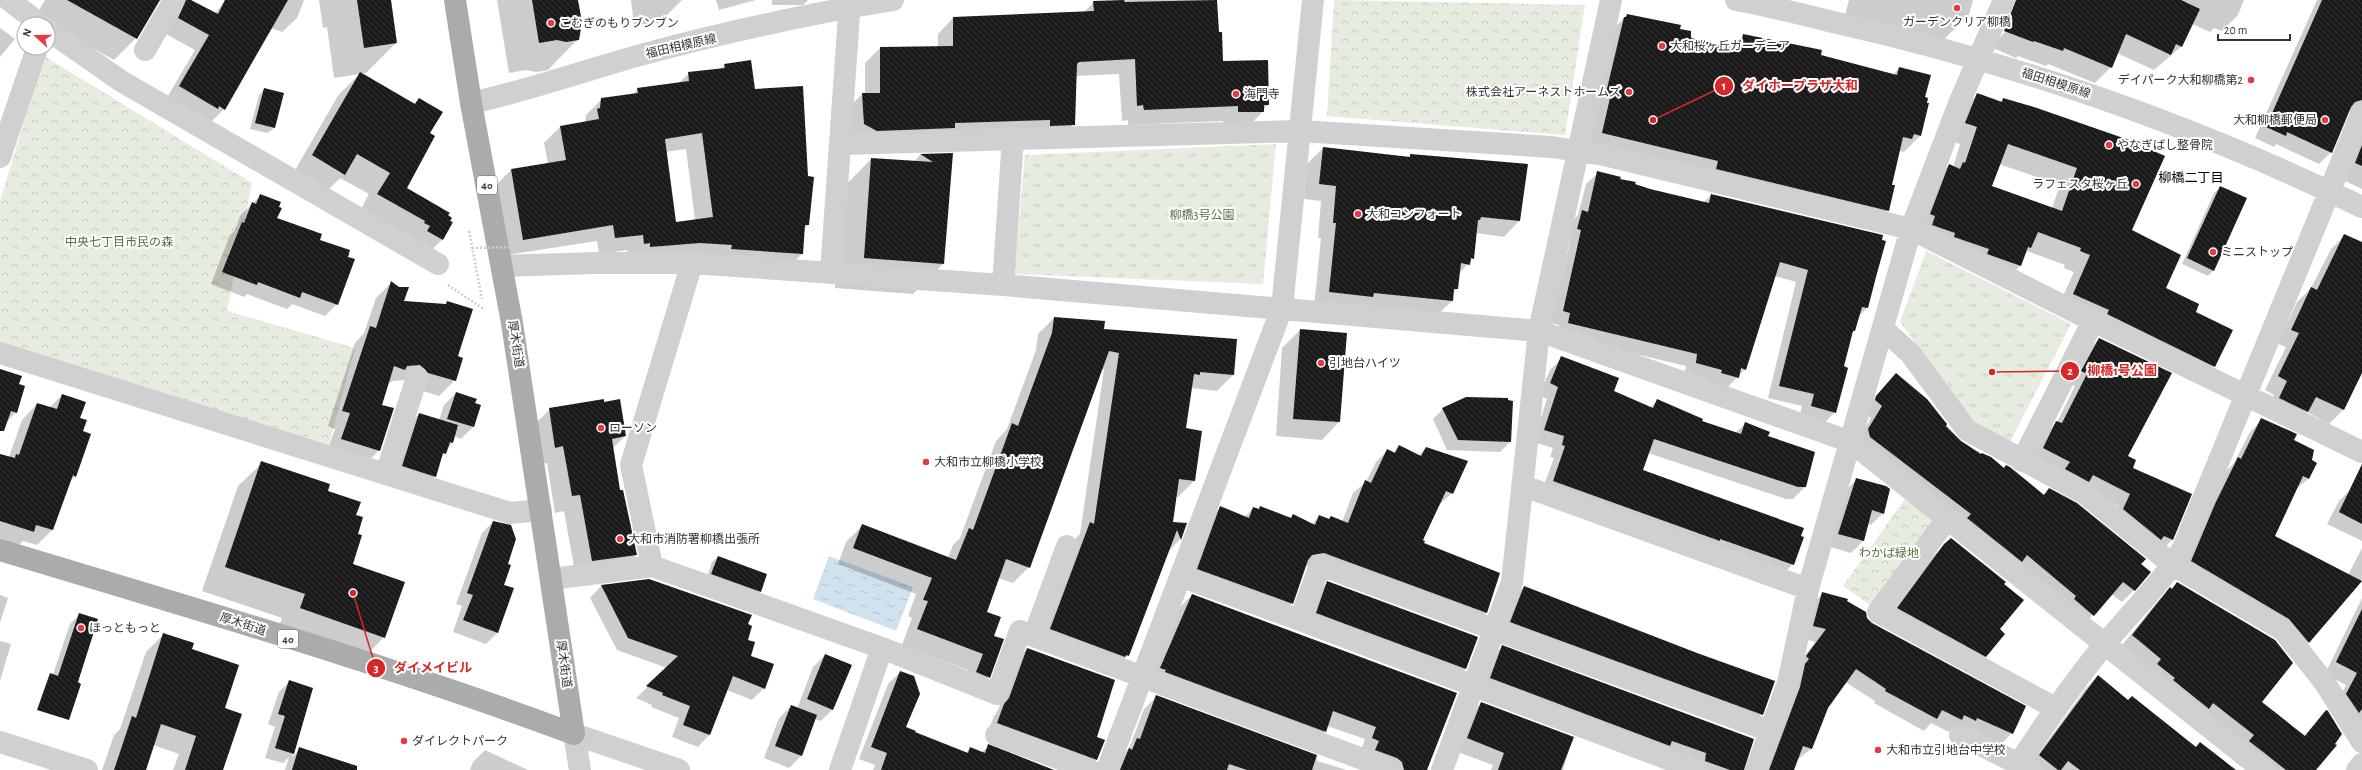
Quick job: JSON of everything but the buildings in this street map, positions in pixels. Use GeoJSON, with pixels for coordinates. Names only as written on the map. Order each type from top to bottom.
{"type":"FeatureCollection","features":[{"type":"Feature","properties":{"kind":"main road","name":"厚木街道"},"geometry":{"type":"LineString","coordinates":[[0,550],[228,619],[512,711],[574,734],[552,579],[503,266],[471,103],[455,0]]}},
{"type":"Feature","properties":{"kind":"street"},"geometry":{"type":"LineString","coordinates":[[9,0],[37,14]]}},
{"type":"Feature","properties":{"kind":"street"},"geometry":{"type":"LineString","coordinates":[[145,50],[174,0]]}},
{"type":"Feature","properties":{"kind":"street","name":"福田相模原線"},"geometry":{"type":"LineString","coordinates":[[471,103],[541,86],[644,54],[850,3],[893,0]]}},
{"type":"Feature","properties":{"kind":"street"},"geometry":{"type":"LineString","coordinates":[[1107,770],[1282,308],[1313,0]]}},
{"type":"Feature","properties":{"kind":"street"},"geometry":{"type":"LineString","coordinates":[[1442,770],[1512,582],[1524,486],[1539,331],[1611,0]]}},
{"type":"Feature","properties":{"kind":"street","name":"福田相模原線"},"geometry":{"type":"LineString","coordinates":[[1736,0],[1815,8],[1900,37],[1978,58],[2076,89],[2201,135],[2362,207]]}},
{"type":"Feature","properties":{"kind":"street"},"geometry":{"type":"LineString","coordinates":[[1756,770],[1788,683],[1808,589],[1911,229],[1960,100],[2004,0]]}},
{"type":"Feature","properties":{"kind":"street"},"geometry":{"type":"LineString","coordinates":[[831,273],[842,144],[850,3]]}},
{"type":"Feature","properties":{"kind":"street"},"geometry":{"type":"LineString","coordinates":[[56,36],[121,81],[438,264]]}},
{"type":"Feature","properties":{"kind":"street"},"geometry":{"type":"LineString","coordinates":[[0,157],[34,56]]}},
{"type":"Feature","properties":{"kind":"street"},"geometry":{"type":"LineString","coordinates":[[1960,735],[2025,767],[2055,708],[2105,644],[2173,565],[2183,548],[2362,112]]}},
{"type":"Feature","properties":{"kind":"street"},"geometry":{"type":"LineString","coordinates":[[842,144],[1300,131],[1552,147],[1604,155],[1911,229],[2093,321],[2362,452]]}},
{"type":"Feature","properties":{"kind":"street"},"geometry":{"type":"LineString","coordinates":[[1004,286],[1013,138]]}},
{"type":"Feature","properties":{"kind":"street"},"geometry":{"type":"LineString","coordinates":[[503,266],[589,263],[692,263],[1282,308],[1539,331],[1851,442],[1947,520],[2263,770]]}},
{"type":"Feature","properties":{"kind":"street"},"geometry":{"type":"LineString","coordinates":[[652,566],[631,464],[692,263]]}},
{"type":"Feature","properties":{"kind":"street"},"geometry":{"type":"LineString","coordinates":[[2022,461],[2093,321]]}},
{"type":"Feature","properties":{"kind":"street"},"geometry":{"type":"LineString","coordinates":[[1883,329],[1910,353],[1968,430],[2022,461],[2084,493],[2173,565],[2283,630],[2325,683],[2362,742]]}},
{"type":"Feature","properties":{"kind":"street"},"geometry":{"type":"LineString","coordinates":[[0,353],[510,513],[541,510]]}},
{"type":"Feature","properties":{"kind":"street"},"geometry":{"type":"LineString","coordinates":[[386,474],[417,377]]}},
{"type":"Feature","properties":{"kind":"street"},"geometry":{"type":"LineString","coordinates":[[1524,486],[1808,589]]}},
{"type":"Feature","properties":{"kind":"street"},"geometry":{"type":"LineString","coordinates":[[1947,520],[1878,612],[2055,708]]}},
{"type":"Feature","properties":{"kind":"street"},"geometry":{"type":"LineString","coordinates":[[1034,636],[1068,546]]}},
{"type":"Feature","properties":{"kind":"street"},"geometry":{"type":"LineString","coordinates":[[1300,620],[1320,565],[1770,731]]}},
{"type":"Feature","properties":{"kind":"street"},"geometry":{"type":"LineString","coordinates":[[552,579],[652,566],[882,648],[997,694],[1020,631],[1392,770]]}},
{"type":"Feature","properties":{"kind":"street"},"geometry":{"type":"LineString","coordinates":[[1180,576],[1697,770]]}},
{"type":"Feature","properties":{"kind":"street"},"geometry":{"type":"LineString","coordinates":[[840,770],[882,648]]}},
{"type":"Feature","properties":{"kind":"street"},"geometry":{"type":"LineString","coordinates":[[580,770],[574,734],[679,770]]}},
{"type":"Feature","properties":{"kind":"street"},"geometry":{"type":"LineString","coordinates":[[996,735],[1090,770]]}},
{"type":"Feature","properties":{"kind":"street"},"geometry":{"type":"LineString","coordinates":[[0,742],[87,770]]}},
{"type":"Feature","properties":{"kind":"street"},"geometry":{"type":"LineString","coordinates":[[2357,770],[2362,764]]}},
{"type":"Feature","properties":{"kind":"path"},"geometry":{"type":"LineString","coordinates":[[479,292],[472,247],[524,247]]}},
{"type":"Feature","properties":{"kind":"path"},"geometry":{"type":"LineString","coordinates":[[458,293],[488,312]]}},
{"type":"Feature","properties":{"kind":"green space"},"geometry":{"type":"Polygon","coordinates":[[[1334,0],[1585,5],[1565,135],[1327,116],[1334,0]]]}},
{"type":"Feature","properties":{"kind":"green space","name":"中央七丁目市民の森"},"geometry":{"type":"Polygon","coordinates":[[[44,56],[252,183],[227,311],[355,348],[329,444],[0,348],[0,201],[44,56]]]}},
{"type":"Feature","properties":{"kind":"green space","name":"柳橋3号公園"},"geometry":{"type":"Polygon","coordinates":[[[1276,144],[1263,284],[1014,274],[1025,155],[1276,144]]]}},
{"type":"Feature","properties":{"kind":"green space"},"geometry":{"type":"Polygon","coordinates":[[[1926,251],[2071,324],[2010,442],[1974,421],[1900,322],[1926,251]]]}},
{"type":"Feature","properties":{"kind":"green space","name":"わかば緑地"},"geometry":{"type":"Polygon","coordinates":[[[1905,499],[1934,520],[1873,607],[1843,586],[1905,499]]]}},
{"type":"Feature","properties":{"kind":"water"},"geometry":{"type":"Polygon","coordinates":[[[829,556],[913,587],[896,631],[813,599],[829,556]]]}},
{"type":"Feature","properties":{"kind":"place","name":"ガーデンクリア柳橋"},"geometry":{"type":"Point","coordinates":[1957,8]}},
{"type":"Feature","properties":{"kind":"place","name":"こむぎのもりブンブン"},"geometry":{"type":"Point","coordinates":[551,23]}},
{"type":"Feature","properties":{"kind":"place","name":"大和桜ヶ丘ガーデニア"},"geometry":{"type":"Point","coordinates":[1662,46]}},
{"type":"Feature","properties":{"kind":"place","name":"デイパーク大和柳橋第2"},"geometry":{"type":"Point","coordinates":[2251,80]}},
{"type":"Feature","properties":{"kind":"place","name":"株式会社アーネストホームズ"},"geometry":{"type":"Point","coordinates":[1629,92]}},
{"type":"Feature","properties":{"kind":"place","name":"海門寺"},"geometry":{"type":"Point","coordinates":[1236,94]}},
{"type":"Feature","properties":{"kind":"place","name":"ダイホープラザ大和"},"geometry":{"type":"Point","coordinates":[1653,120]}},
{"type":"Feature","properties":{"kind":"place","name":"大和柳橋郵便局"},"geometry":{"type":"Point","coordinates":[2325,120]}},
{"type":"Feature","properties":{"kind":"place","name":"やなぎばし整骨院"},"geometry":{"type":"Point","coordinates":[2109,145]}},
{"type":"Feature","properties":{"kind":"place","name":"ラフェスタ桜ヶ丘"},"geometry":{"type":"Point","coordinates":[2136,184]}},
{"type":"Feature","properties":{"kind":"place","name":"大和コンフォート"},"geometry":{"type":"Point","coordinates":[1358,214]}},
{"type":"Feature","properties":{"kind":"place","name":"ミニストップ"},"geometry":{"type":"Point","coordinates":[2213,252]}},
{"type":"Feature","properties":{"kind":"place","name":"引地台ハイツ"},"geometry":{"type":"Point","coordinates":[1321,363]}},
{"type":"Feature","properties":{"kind":"place","name":"柳橋1号公園"},"geometry":{"type":"Point","coordinates":[1992,372]}},
{"type":"Feature","properties":{"kind":"place","name":"ローソン"},"geometry":{"type":"Point","coordinates":[601,428]}},
{"type":"Feature","properties":{"kind":"place","name":"大和市立柳橋小学校"},"geometry":{"type":"Point","coordinates":[926,462]}},
{"type":"Feature","properties":{"kind":"place","name":"大和市消防署柳橋出張所"},"geometry":{"type":"Point","coordinates":[620,539]}},
{"type":"Feature","properties":{"kind":"place","name":"ダイメイビル"},"geometry":{"type":"Point","coordinates":[353,593]}},
{"type":"Feature","properties":{"kind":"place","name":"ほっともっと"},"geometry":{"type":"Point","coordinates":[81,628]}},
{"type":"Feature","properties":{"kind":"place","name":"ダイレクトパーク"},"geometry":{"type":"Point","coordinates":[404,741]}},
{"type":"Feature","properties":{"kind":"place","name":"大和市立引地台中学校"},"geometry":{"type":"Point","coordinates":[1878,750]}},
{"type":"Feature","properties":{"kind":"district","name":"柳橋二丁目"},"geometry":{"type":"Point","coordinates":[2191,178]}}]}
